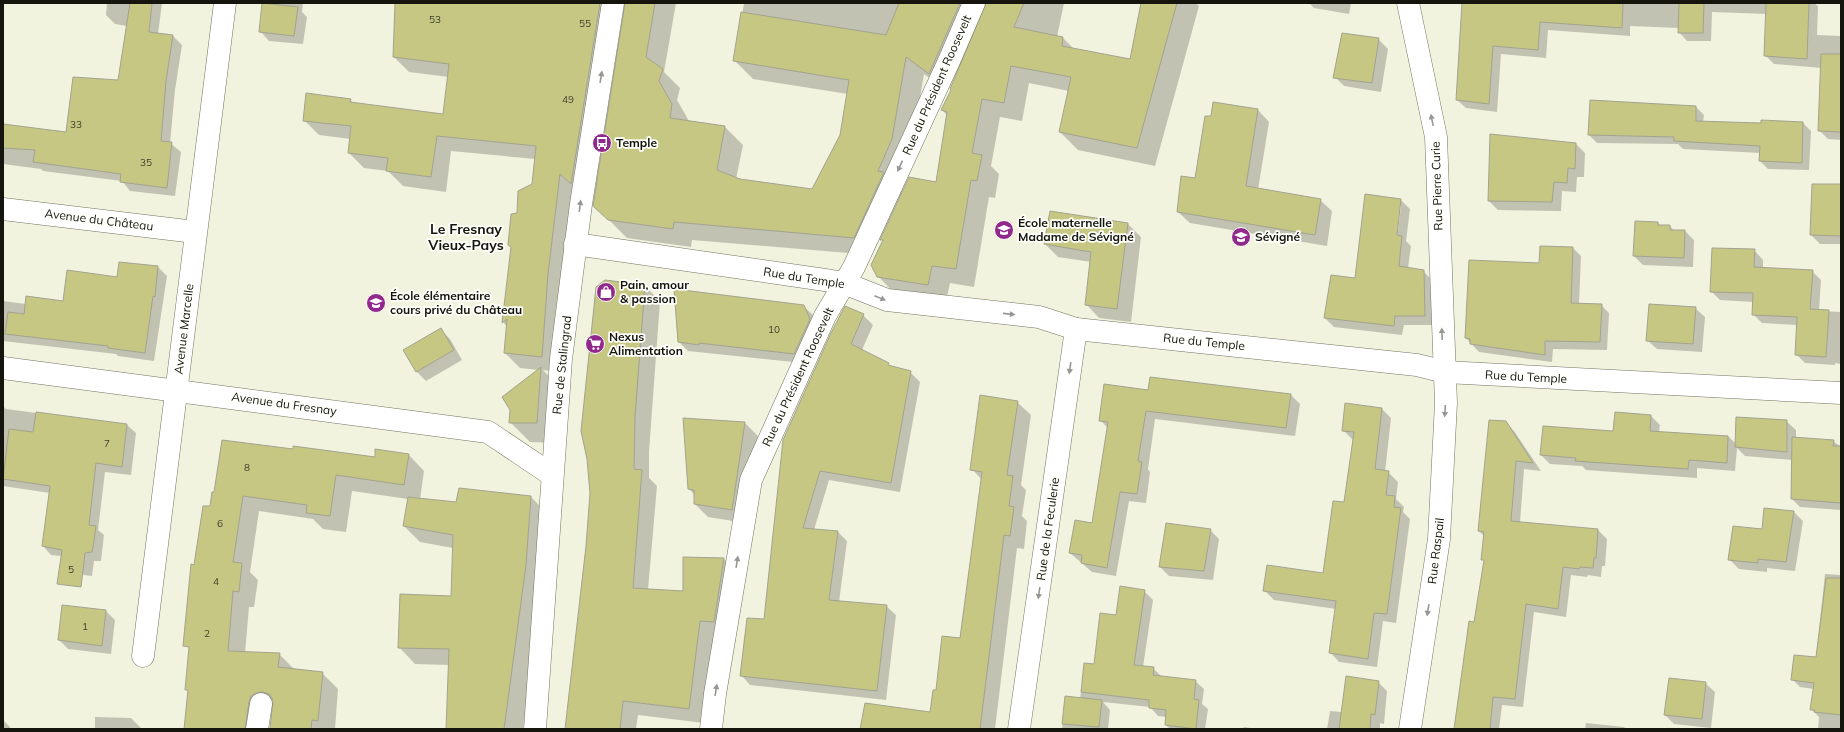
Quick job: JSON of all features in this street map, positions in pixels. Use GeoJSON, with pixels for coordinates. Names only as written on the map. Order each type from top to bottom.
{"type":"FeatureCollection","features":[{"type":"Feature","properties":{"kind":"street","name":"Avenue Marcelle"},"geometry":{"type":"LineString","coordinates":[[143,656],[177,390],[195,232],[225,3]]}},
{"type":"Feature","properties":{"kind":"street","name":"Rue de Stalingrad"},"geometry":{"type":"LineString","coordinates":[[535,729],[561,359],[575,244],[613,3]]}},
{"type":"Feature","properties":{"kind":"street","name":"Rue du Président Roosevelt"},"geometry":{"type":"LineString","coordinates":[[711,729],[751,480],[826,316],[854,267],[974,3]]}},
{"type":"Feature","properties":{"kind":"street","name":"Rue Pierre Curie"},"geometry":{"type":"LineString","coordinates":[[1408,3],[1436,137],[1442,342],[1445,372]]}},
{"type":"Feature","properties":{"kind":"street","name":"Avenue du Château"},"geometry":{"type":"LineString","coordinates":[[3,208],[195,232]]}},
{"type":"Feature","properties":{"kind":"street","name":"Rue du Temple"},"geometry":{"type":"LineString","coordinates":[[575,244],[844,283],[886,300],[1039,317],[1076,329],[1417,365],[1445,372],[1841,393]]}},
{"type":"Feature","properties":{"kind":"street","name":"Rue de la Feculerie"},"geometry":{"type":"LineString","coordinates":[[1019,729],[1076,329]]}},
{"type":"Feature","properties":{"kind":"street","name":"Avenue du Fresnay"},"geometry":{"type":"LineString","coordinates":[[3,368],[488,432],[552,475]]}},
{"type":"Feature","properties":{"kind":"street","name":"Rue Raspail"},"geometry":{"type":"LineString","coordinates":[[1410,729],[1439,539],[1446,403],[1445,372]]}},
{"type":"Feature","properties":{"kind":"street"},"geometry":{"type":"LineString","coordinates":[[257,729],[261,704]]}},
{"type":"Feature","properties":{"kind":"building"},"geometry":{"type":"Polygon","coordinates":[[[130,3],[152,3],[149,32],[173,35],[166,81],[161,141],[172,142],[167,188],[120,182],[121,174],[33,162],[35,150],[3,148],[3,124],[66,132],[73,77],[118,80],[130,3]]]}},
{"type":"Feature","properties":{"kind":"building"},"geometry":{"type":"Polygon","coordinates":[[[262,3],[298,7],[294,36],[259,32],[262,3]]]}},
{"type":"Feature","properties":{"kind":"building"},"geometry":{"type":"Polygon","coordinates":[[[395,3],[600,3],[571,184],[560,174],[548,274],[542,357],[504,353],[507,319],[502,323],[511,247],[508,245],[511,214],[517,213],[518,191],[532,184],[536,146],[437,136],[431,177],[386,171],[388,158],[348,153],[351,126],[303,121],[306,93],[351,99],[350,102],[443,114],[449,64],[393,57],[395,3]]]}},
{"type":"Feature","properties":{"kind":"building"},"geometry":{"type":"Polygon","coordinates":[[[625,3],[655,3],[646,57],[663,69],[659,81],[672,104],[670,118],[725,126],[717,170],[740,179],[812,189],[840,135],[849,80],[733,61],[741,12],[886,35],[899,3],[960,3],[929,74],[906,57],[892,139],[878,171],[884,172],[854,238],[674,222],[673,229],[608,220],[593,206],[625,3]]]}},
{"type":"Feature","properties":{"kind":"building"},"geometry":{"type":"Polygon","coordinates":[[[986,3],[1024,3],[1014,27],[1063,37],[1062,46],[1130,59],[1141,3],[1177,3],[1137,148],[1059,132],[1071,77],[1011,66],[1004,103],[982,99],[972,153],[982,155],[977,181],[971,180],[956,269],[932,266],[928,285],[877,277],[871,265],[883,240],[880,240],[909,177],[936,182],[947,112],[941,110],[951,90],[950,89],[986,3]]]}},
{"type":"Feature","properties":{"kind":"building"},"geometry":{"type":"Polygon","coordinates":[[[1462,3],[1623,3],[1622,28],[1540,22],[1538,50],[1493,46],[1489,104],[1456,100],[1462,3]]]}},
{"type":"Feature","properties":{"kind":"building"},"geometry":{"type":"Polygon","coordinates":[[[1679,3],[1704,3],[1703,33],[1678,33],[1679,3]]]}},
{"type":"Feature","properties":{"kind":"building"},"geometry":{"type":"Polygon","coordinates":[[[1766,3],[1809,3],[1807,59],[1764,56],[1766,3]]]}},
{"type":"Feature","properties":{"kind":"building"},"geometry":{"type":"Polygon","coordinates":[[[1342,33],[1379,38],[1372,83],[1333,78],[1342,33]]]}},
{"type":"Feature","properties":{"kind":"building"},"geometry":{"type":"Polygon","coordinates":[[[1821,54],[1841,54],[1841,132],[1818,131],[1821,54]]]}},
{"type":"Feature","properties":{"kind":"building"},"geometry":{"type":"Polygon","coordinates":[[[1590,100],[1696,106],[1696,121],[1761,123],[1761,120],[1803,122],[1802,163],[1759,161],[1760,146],[1674,141],[1674,137],[1588,135],[1590,100]]]}},
{"type":"Feature","properties":{"kind":"building"},"geometry":{"type":"Polygon","coordinates":[[[1213,102],[1258,109],[1246,186],[1321,199],[1315,235],[1177,212],[1181,176],[1195,178],[1205,116],[1211,116],[1213,102]]]}},
{"type":"Feature","properties":{"kind":"building"},"geometry":{"type":"Polygon","coordinates":[[[1490,134],[1576,143],[1575,169],[1568,168],[1567,183],[1554,182],[1552,202],[1488,201],[1490,134]]]}},
{"type":"Feature","properties":{"kind":"building"},"geometry":{"type":"Polygon","coordinates":[[[1812,184],[1841,184],[1841,236],[1810,235],[1812,184]]]}},
{"type":"Feature","properties":{"kind":"building"},"geometry":{"type":"Polygon","coordinates":[[[1365,194],[1401,199],[1397,235],[1402,236],[1399,266],[1424,270],[1425,316],[1395,316],[1394,326],[1324,318],[1331,275],[1355,278],[1365,194]]]}},
{"type":"Feature","properties":{"kind":"building"},"geometry":{"type":"Polygon","coordinates":[[[1050,211],[1128,223],[1117,309],[1085,305],[1091,252],[1044,244],[1050,211]]]}},
{"type":"Feature","properties":{"kind":"building"},"geometry":{"type":"Polygon","coordinates":[[[1635,221],[1658,222],[1658,225],[1670,225],[1670,230],[1685,230],[1684,258],[1633,256],[1635,221]]]}},
{"type":"Feature","properties":{"kind":"building"},"geometry":{"type":"Polygon","coordinates":[[[1540,246],[1573,247],[1571,303],[1602,304],[1600,342],[1545,341],[1545,355],[1470,344],[1470,339],[1465,338],[1469,260],[1539,263],[1540,246]]]}},
{"type":"Feature","properties":{"kind":"building"},"geometry":{"type":"Polygon","coordinates":[[[1712,248],[1755,249],[1754,267],[1813,270],[1810,309],[1829,310],[1826,357],[1795,355],[1797,317],[1752,315],[1753,293],[1710,292],[1712,248]]]}},
{"type":"Feature","properties":{"kind":"building"},"geometry":{"type":"Polygon","coordinates":[[[119,262],[158,266],[155,297],[153,296],[145,353],[108,348],[108,346],[5,334],[8,312],[24,314],[26,296],[63,301],[67,270],[117,277],[119,262]]]}},
{"type":"Feature","properties":{"kind":"building"},"geometry":{"type":"Polygon","coordinates":[[[605,280],[645,285],[635,417],[634,469],[642,470],[633,588],[683,591],[683,557],[724,558],[714,622],[700,621],[689,709],[623,701],[620,729],[565,729],[586,546],[590,493],[587,459],[581,431],[596,287],[605,280]]]}},
{"type":"Feature","properties":{"kind":"building"},"geometry":{"type":"Polygon","coordinates":[[[674,289],[804,305],[810,319],[794,354],[678,342],[674,289]]]}},
{"type":"Feature","properties":{"kind":"building"},"geometry":{"type":"Polygon","coordinates":[[[1649,304],[1696,307],[1693,344],[1646,341],[1649,304]]]}},
{"type":"Feature","properties":{"kind":"building"},"geometry":{"type":"Polygon","coordinates":[[[845,306],[864,314],[851,344],[889,363],[888,365],[911,371],[891,483],[820,471],[803,528],[838,531],[829,600],[887,605],[877,691],[740,676],[747,618],[764,619],[783,440],[831,333],[845,306]]]}},
{"type":"Feature","properties":{"kind":"building"},"geometry":{"type":"Polygon","coordinates":[[[441,328],[454,350],[416,372],[403,350],[441,328]]]}},
{"type":"Feature","properties":{"kind":"building"},"geometry":{"type":"Polygon","coordinates":[[[541,367],[537,423],[509,423],[510,410],[502,397],[541,367]]]}},
{"type":"Feature","properties":{"kind":"building"},"geometry":{"type":"Polygon","coordinates":[[[1150,377],[1291,394],[1286,428],[1146,411],[1138,461],[1142,462],[1137,494],[1120,492],[1107,568],[1081,563],[1082,555],[1069,553],[1075,520],[1092,523],[1108,422],[1099,421],[1104,384],[1148,390],[1150,377]]]}},
{"type":"Feature","properties":{"kind":"building"},"geometry":{"type":"Polygon","coordinates":[[[980,395],[1018,401],[1007,475],[1013,476],[1009,506],[1014,507],[1010,536],[1004,535],[980,729],[860,729],[865,703],[930,712],[933,690],[936,690],[942,636],[960,638],[982,472],[970,470],[980,395]]]}},
{"type":"Feature","properties":{"kind":"building"},"geometry":{"type":"Polygon","coordinates":[[[1345,403],[1382,408],[1375,469],[1389,471],[1386,495],[1395,496],[1394,507],[1401,508],[1387,614],[1374,613],[1368,659],[1329,653],[1336,601],[1263,591],[1267,565],[1323,573],[1333,501],[1344,502],[1354,432],[1342,431],[1345,403]]]}},
{"type":"Feature","properties":{"kind":"building"},"geometry":{"type":"Polygon","coordinates":[[[36,412],[127,424],[122,467],[96,463],[89,525],[96,526],[92,552],[85,553],[81,587],[57,584],[62,550],[42,546],[50,486],[3,479],[9,429],[33,432],[36,412]]]}},
{"type":"Feature","properties":{"kind":"building"},"geometry":{"type":"Polygon","coordinates":[[[1615,412],[1651,415],[1650,431],[1728,436],[1727,463],[1689,460],[1688,469],[1575,461],[1576,458],[1540,455],[1543,426],[1613,431],[1615,412]]]}},
{"type":"Feature","properties":{"kind":"building"},"geometry":{"type":"Polygon","coordinates":[[[1736,417],[1787,420],[1787,452],[1735,447],[1736,417]]]}},
{"type":"Feature","properties":{"kind":"building"},"geometry":{"type":"Polygon","coordinates":[[[683,418],[745,422],[732,510],[694,504],[694,490],[688,489],[683,418]]]}},
{"type":"Feature","properties":{"kind":"building"},"geometry":{"type":"Polygon","coordinates":[[[1489,420],[1506,421],[1533,463],[1516,461],[1511,521],[1598,529],[1596,558],[1594,558],[1593,568],[1580,567],[1579,569],[1563,567],[1558,609],[1526,604],[1515,699],[1493,697],[1490,729],[1454,729],[1469,621],[1474,622],[1484,560],[1481,560],[1484,532],[1478,531],[1489,420]]]}},
{"type":"Feature","properties":{"kind":"building"},"geometry":{"type":"Polygon","coordinates":[[[1792,437],[1834,440],[1833,446],[1841,446],[1841,503],[1791,499],[1792,437]]]}},
{"type":"Feature","properties":{"kind":"building"},"geometry":{"type":"Polygon","coordinates":[[[222,440],[293,449],[293,446],[375,457],[375,449],[409,454],[404,485],[336,475],[330,516],[306,513],[307,505],[243,496],[233,562],[242,563],[239,592],[233,591],[228,651],[280,653],[278,667],[323,672],[318,721],[312,720],[311,729],[270,729],[273,700],[269,694],[263,692],[256,693],[251,696],[245,729],[184,729],[188,690],[185,690],[189,647],[183,646],[191,564],[194,565],[203,506],[210,506],[212,492],[214,492],[222,440]]]}},
{"type":"Feature","properties":{"kind":"building"},"geometry":{"type":"Polygon","coordinates":[[[459,488],[531,496],[526,565],[504,729],[446,729],[449,649],[398,648],[400,594],[451,596],[453,535],[403,526],[408,497],[456,502],[459,488]]]}},
{"type":"Feature","properties":{"kind":"building"},"geometry":{"type":"Polygon","coordinates":[[[1764,508],[1794,511],[1786,562],[1758,559],[1758,563],[1728,560],[1733,526],[1762,529],[1764,508]]]}},
{"type":"Feature","properties":{"kind":"building"},"geometry":{"type":"Polygon","coordinates":[[[1166,523],[1211,529],[1204,571],[1159,567],[1166,523]]]}},
{"type":"Feature","properties":{"kind":"building"},"geometry":{"type":"Polygon","coordinates":[[[1826,578],[1841,578],[1841,715],[1814,712],[1815,710],[1810,710],[1814,683],[1791,680],[1794,655],[1816,657],[1826,578]]]}},
{"type":"Feature","properties":{"kind":"building"},"geometry":{"type":"Polygon","coordinates":[[[1120,586],[1145,590],[1134,665],[1154,667],[1153,675],[1196,680],[1194,699],[1199,700],[1196,729],[1165,725],[1166,710],[1149,708],[1149,700],[1081,692],[1084,663],[1094,664],[1100,613],[1116,615],[1120,586]]]}},
{"type":"Feature","properties":{"kind":"building"},"geometry":{"type":"Polygon","coordinates":[[[62,605],[106,610],[102,646],[58,640],[62,605]]]}},
{"type":"Feature","properties":{"kind":"building"},"geometry":{"type":"Polygon","coordinates":[[[1346,676],[1379,681],[1375,715],[1371,714],[1370,729],[1339,729],[1346,676]]]}},
{"type":"Feature","properties":{"kind":"building"},"geometry":{"type":"Polygon","coordinates":[[[1669,678],[1706,682],[1702,719],[1664,715],[1669,678]]]}},
{"type":"Feature","properties":{"kind":"building"},"geometry":{"type":"Polygon","coordinates":[[[1065,696],[1102,700],[1099,727],[1062,724],[1065,696]]]}},
{"type":"Feature","properties":{"kind":"place","name":"Temple"},"geometry":{"type":"Point","coordinates":[602,143]}},
{"type":"Feature","properties":{"kind":"place","name":"École maternelle Madame de Sévigné"},"geometry":{"type":"Point","coordinates":[1004,230]}},
{"type":"Feature","properties":{"kind":"place","name":"Sévigné"},"geometry":{"type":"Point","coordinates":[1241,237]}},
{"type":"Feature","properties":{"kind":"place","name":"Pain, amour & passion"},"geometry":{"type":"Point","coordinates":[606,292]}},
{"type":"Feature","properties":{"kind":"place","name":"École élémentaire cours privé du Château"},"geometry":{"type":"Point","coordinates":[376,303]}},
{"type":"Feature","properties":{"kind":"place","name":"Nexus Alimentation"},"geometry":{"type":"Point","coordinates":[595,344]}},
{"type":"Feature","properties":{"kind":"district","name":"Le Fresnay Vieux-Pays"},"geometry":{"type":"Point","coordinates":[466,238]}}]}
